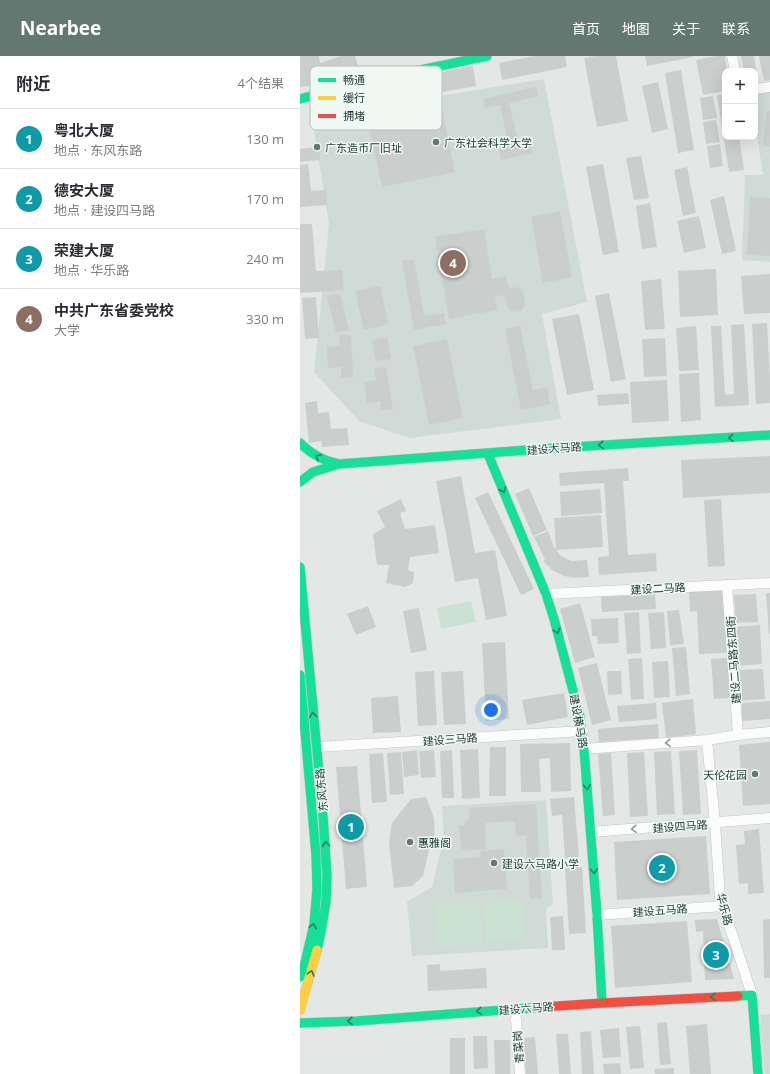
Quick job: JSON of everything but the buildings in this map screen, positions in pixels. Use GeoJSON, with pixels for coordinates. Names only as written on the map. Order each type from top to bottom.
{"type":"FeatureCollection","features":[{"type":"Feature","properties":{"kind":"main road"},"geometry":{"type":"LineString","coordinates":[[439,66],[487,56]]}},
{"type":"Feature","properties":{"kind":"main road"},"geometry":{"type":"LineString","coordinates":[[300,99],[310,96]]}},
{"type":"Feature","properties":{"kind":"main road","name":"建设大马路"},"geometry":{"type":"LineString","coordinates":[[339,464],[540,449],[770,436]]}},
{"type":"Feature","properties":{"kind":"main road"},"geometry":{"type":"LineString","coordinates":[[300,443],[310,453],[319,458],[328,462],[339,464]]}},
{"type":"Feature","properties":{"kind":"main road","name":"建设横马路"},"geometry":{"type":"LineString","coordinates":[[488,454],[546,594],[576,698],[583,731],[602,1003]]}},
{"type":"Feature","properties":{"kind":"main road"},"geometry":{"type":"LineString","coordinates":[[300,482],[313,472],[339,464]]}},
{"type":"Feature","properties":{"kind":"main road","name":"东风东路"},"geometry":{"type":"LineString","coordinates":[[300,567],[325,838],[327,875],[326,902],[322,932],[316,958],[300,1010]]}},
{"type":"Feature","properties":{"kind":"main road","name":"东风东路"},"geometry":{"type":"LineString","coordinates":[[300,675],[316,855],[317,889],[314,924],[305,963],[300,977]]}},
{"type":"Feature","properties":{"kind":"main road","name":"建设六马路"},"geometry":{"type":"LineString","coordinates":[[300,1023],[371,1020],[602,1003],[752,995]]}},
{"type":"Feature","properties":{"kind":"main road","name":"华乐路"},"geometry":{"type":"LineString","coordinates":[[752,995],[758,1074]]}},
{"type":"Feature","properties":{"kind":"street"},"geometry":{"type":"LineString","coordinates":[[732,56],[734,68]]}},
{"type":"Feature","properties":{"kind":"street"},"geometry":{"type":"LineString","coordinates":[[758,89],[770,87]]}},
{"type":"Feature","properties":{"kind":"street","name":"建设二马路"},"geometry":{"type":"LineString","coordinates":[[546,594],[770,583]]}},
{"type":"Feature","properties":{"kind":"street","name":"建设二马路东四街"},"geometry":{"type":"LineString","coordinates":[[727,585],[738,735]]}},
{"type":"Feature","properties":{"kind":"street","name":"建设三马路"},"geometry":{"type":"LineString","coordinates":[[317,747],[583,731]]}},
{"type":"Feature","properties":{"kind":"street"},"geometry":{"type":"LineString","coordinates":[[584,749],[707,740],[770,732]]}},
{"type":"Feature","properties":{"kind":"street","name":"华乐路"},"geometry":{"type":"LineString","coordinates":[[707,740],[720,897],[752,995]]}},
{"type":"Feature","properties":{"kind":"street","name":"建设四马路"},"geometry":{"type":"LineString","coordinates":[[591,832],[770,818]]}},
{"type":"Feature","properties":{"kind":"street","name":"建设五马路"},"geometry":{"type":"LineString","coordinates":[[597,915],[723,906]]}},
{"type":"Feature","properties":{"kind":"street","name":"青菜岗"},"geometry":{"type":"LineString","coordinates":[[516,1019],[520,1074]]}},
{"type":"Feature","properties":{"kind":"shaded area"},"geometry":{"type":"Polygon","coordinates":[[[544,79],[587,302],[542,314],[561,419],[409,438],[359,421],[314,372],[329,224],[314,130],[442,130],[442,96],[544,79]]]}},
{"type":"Feature","properties":{"kind":"shaded area"},"geometry":{"type":"Polygon","coordinates":[[[770,83],[770,262],[742,260],[745,175],[763,175],[758,140],[758,85],[770,83]]]}},
{"type":"Feature","properties":{"kind":"shaded area","name":"建设六马路小学"},"geometry":{"type":"Polygon","coordinates":[[[546,800],[553,904],[546,909],[548,948],[412,956],[407,902],[432,887],[444,838],[442,806],[546,800]]]}},
{"type":"Feature","properties":{"kind":"shaded area"},"geometry":{"type":"Polygon","coordinates":[[[770,1014],[770,1074],[765,1074],[760,1015],[770,1014]]]}},
{"type":"Feature","properties":{"kind":"green space"},"geometry":{"type":"Polygon","coordinates":[[[471,601],[476,622],[441,629],[437,608],[471,601]]]}},
{"type":"Feature","properties":{"kind":"green space"},"geometry":{"type":"Polygon","coordinates":[[[522,900],[525,940],[487,942],[484,903],[522,900]]]}},
{"type":"Feature","properties":{"kind":"green space"},"geometry":{"type":"Polygon","coordinates":[[[479,902],[482,945],[438,947],[436,905],[479,902]]]}},
{"type":"Feature","properties":{"kind":"traffic: fast"},"geometry":{"type":"LineString","coordinates":[[439,66],[487,56]]}},
{"type":"Feature","properties":{"kind":"traffic: fast"},"geometry":{"type":"LineString","coordinates":[[300,99],[310,96]]}},
{"type":"Feature","properties":{"kind":"traffic: fast"},"geometry":{"type":"LineString","coordinates":[[300,482],[313,472],[339,464],[540,449],[770,435]]}},
{"type":"Feature","properties":{"kind":"traffic: fast"},"geometry":{"type":"LineString","coordinates":[[300,443],[318,456],[339,464]]}},
{"type":"Feature","properties":{"kind":"traffic: fast"},"geometry":{"type":"LineString","coordinates":[[488,454],[546,594],[580,717],[584,749],[597,915],[602,1003]]}},
{"type":"Feature","properties":{"kind":"traffic: fast"},"geometry":{"type":"LineString","coordinates":[[300,567],[327,875],[326,902],[317,950]]}},
{"type":"Feature","properties":{"kind":"traffic: fast"},"geometry":{"type":"LineString","coordinates":[[300,675],[316,855],[317,889],[314,924],[305,963],[300,977]]}},
{"type":"Feature","properties":{"kind":"traffic: fast"},"geometry":{"type":"LineString","coordinates":[[738,996],[752,995],[758,1074]]}},
{"type":"Feature","properties":{"kind":"traffic: fast"},"geometry":{"type":"LineString","coordinates":[[300,1023],[357,1021],[543,1007]]}},
{"type":"Feature","properties":{"kind":"traffic: slow"},"geometry":{"type":"LineString","coordinates":[[300,1010],[317,950]]}},
{"type":"Feature","properties":{"kind":"traffic: jam"},"geometry":{"type":"LineString","coordinates":[[543,1007],[738,996]]}},
{"type":"Feature","properties":{"kind":"place","name":"广东社会科学大学"},"geometry":{"type":"Point","coordinates":[436,142]}},
{"type":"Feature","properties":{"kind":"place","name":"广东造币厂旧址"},"geometry":{"type":"Point","coordinates":[317,147]}},
{"type":"Feature","properties":{"kind":"place","name":"中共广东省委党校"},"geometry":{"type":"Point","coordinates":[453,263]}},
{"type":"Feature","properties":{"kind":"place","name":"天伦花园"},"geometry":{"type":"Point","coordinates":[755,774]}},
{"type":"Feature","properties":{"kind":"place","name":"粤北大厦"},"geometry":{"type":"Point","coordinates":[351,827]}},
{"type":"Feature","properties":{"kind":"place","name":"惠雅阁"},"geometry":{"type":"Point","coordinates":[410,842]}},
{"type":"Feature","properties":{"kind":"place","name":"建设六马路小学"},"geometry":{"type":"Point","coordinates":[494,863]}},
{"type":"Feature","properties":{"kind":"place","name":"德安大厦"},"geometry":{"type":"Point","coordinates":[662,868]}},
{"type":"Feature","properties":{"kind":"place","name":"荣建大厦"},"geometry":{"type":"Point","coordinates":[716,955]}}]}
